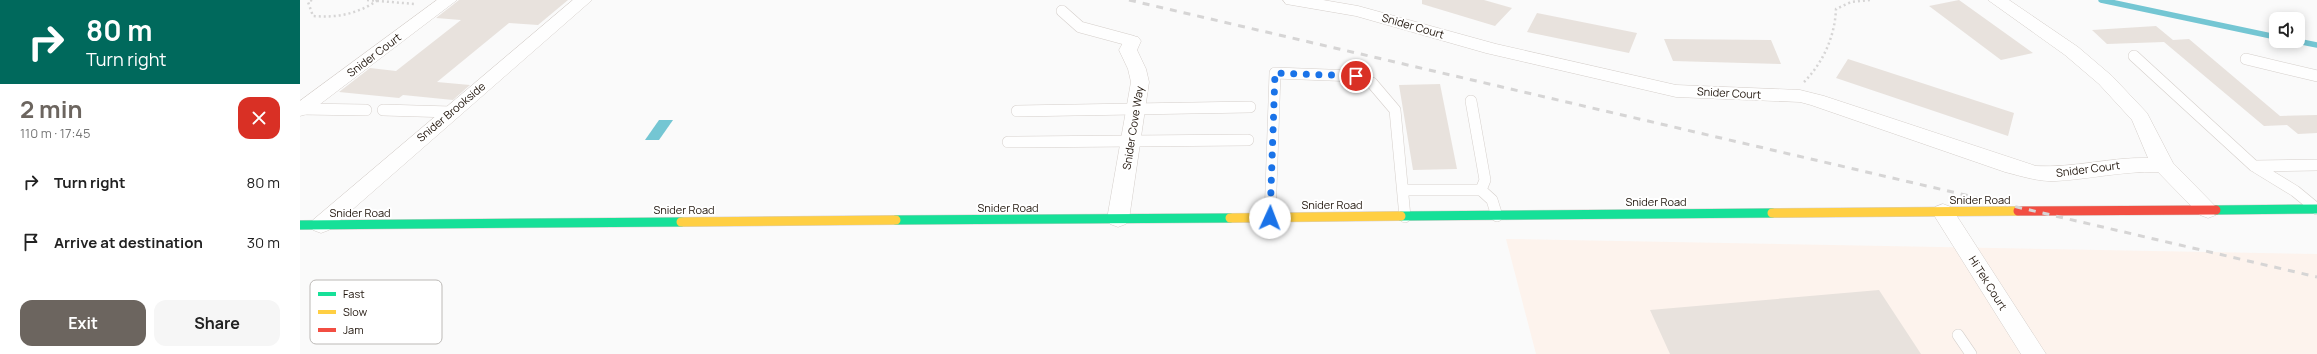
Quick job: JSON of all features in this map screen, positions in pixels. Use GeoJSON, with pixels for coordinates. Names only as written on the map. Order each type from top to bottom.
{"type":"FeatureCollection","features":[{"type":"Feature","properties":{"kind":"street","name":"Snider Brookside"},"geometry":{"type":"LineString","coordinates":[[321,225],[583,0]]}},
{"type":"Feature","properties":{"kind":"street","name":"Snider Court"},"geometry":{"type":"LineString","coordinates":[[1292,0],[1358,11],[1492,49],[1662,88],[1800,96],[1818,100],[2012,168],[2036,173],[2056,174],[2131,164],[2163,165]]}},
{"type":"Feature","properties":{"kind":"street"},"geometry":{"type":"LineString","coordinates":[[1997,0],[2065,46],[2088,64],[2128,103],[2146,126],[2154,151],[2163,165],[2208,210]]}},
{"type":"Feature","properties":{"kind":"street","name":"Snider Court"},"geometry":{"type":"LineString","coordinates":[[301,110],[444,3]]}},
{"type":"Feature","properties":{"kind":"street","name":"Snider Cove Way"},"geometry":{"type":"LineString","coordinates":[[1118,219],[1132,141],[1140,82],[1137,69],[1129,55],[1128,50],[1132,41]]}},
{"type":"Feature","properties":{"kind":"street","name":"Snider Road"},"geometry":{"type":"LineString","coordinates":[[300,225],[2317,209]]}},
{"type":"Feature","properties":{"kind":"street","name":"Hi Tek Court"},"geometry":{"type":"LineString","coordinates":[[1943,212],[2034,354]]}},
{"type":"Feature","properties":{"kind":"lane"},"geometry":{"type":"LineString","coordinates":[[1062,11],[1080,27],[1132,41]]}},
{"type":"Feature","properties":{"kind":"lane"},"geometry":{"type":"LineString","coordinates":[[2134,56],[2254,166],[2295,191],[2317,209]]}},
{"type":"Feature","properties":{"kind":"lane"},"geometry":{"type":"LineString","coordinates":[[2246,59],[2317,76]]}},
{"type":"Feature","properties":{"kind":"lane"},"geometry":{"type":"LineString","coordinates":[[1270,218],[1275,73],[1356,76],[1372,83],[1395,110],[1405,217]]}},
{"type":"Feature","properties":{"kind":"lane"},"geometry":{"type":"LineString","coordinates":[[1471,101],[1485,180],[1481,190]]}},
{"type":"Feature","properties":{"kind":"lane"},"geometry":{"type":"LineString","coordinates":[[1017,111],[1250,107]]}},
{"type":"Feature","properties":{"kind":"lane"},"geometry":{"type":"LineString","coordinates":[[301,110],[366,110]]}},
{"type":"Feature","properties":{"kind":"lane"},"geometry":{"type":"LineString","coordinates":[[384,110],[451,112]]}},
{"type":"Feature","properties":{"kind":"lane"},"geometry":{"type":"LineString","coordinates":[[1008,142],[1248,140]]}},
{"type":"Feature","properties":{"kind":"lane"},"geometry":{"type":"LineString","coordinates":[[2254,166],[2317,165]]}},
{"type":"Feature","properties":{"kind":"lane"},"geometry":{"type":"LineString","coordinates":[[1402,190],[1481,190],[1489,194],[1494,200],[1497,216]]}},
{"type":"Feature","properties":{"kind":"lane"},"geometry":{"type":"LineString","coordinates":[[1958,336],[1971,354]]}},
{"type":"Feature","properties":{"kind":"path"},"geometry":{"type":"LineString","coordinates":[[312,0],[308,2],[313,16],[332,18],[368,8],[378,0]]}},
{"type":"Feature","properties":{"kind":"path"},"geometry":{"type":"LineString","coordinates":[[367,0],[444,3]]}},
{"type":"Feature","properties":{"kind":"path"},"geometry":{"type":"LineString","coordinates":[[1800,96],[1805,79],[1816,70],[1835,28],[1836,9],[1851,2],[1871,0]]}},
{"type":"Feature","properties":{"kind":"shaded area"},"geometry":{"type":"Polygon","coordinates":[[[1506,239],[2317,254],[2317,354],[1536,354],[1506,239]]]}},
{"type":"Feature","properties":{"kind":"water"},"geometry":{"type":"Polygon","coordinates":[[[659,120],[673,120],[659,140],[645,140],[659,120]]]}},
{"type":"Feature","properties":{"kind":"building"},"geometry":{"type":"Polygon","coordinates":[[[459,0],[568,0],[538,25],[509,23],[437,82],[470,85],[453,100],[403,95],[399,98],[339,92],[370,68],[396,71],[461,20],[436,18],[459,0]]]}},
{"type":"Feature","properties":{"kind":"building"},"geometry":{"type":"Polygon","coordinates":[[[1422,0],[1484,0],[1512,8],[1495,26],[1422,4],[1422,0]]]}},
{"type":"Feature","properties":{"kind":"building"},"geometry":{"type":"Polygon","coordinates":[[[1959,0],[2033,53],[2001,60],[1929,6],[1959,0]]]}},
{"type":"Feature","properties":{"kind":"building"},"geometry":{"type":"Polygon","coordinates":[[[1537,13],[1637,33],[1629,53],[1527,32],[1537,13]]]}},
{"type":"Feature","properties":{"kind":"building"},"geometry":{"type":"Polygon","coordinates":[[[2156,26],[2173,40],[2189,39],[2280,116],[2317,115],[2317,133],[2298,134],[2287,125],[2264,126],[2164,42],[2107,44],[2092,30],[2156,26]]]}},
{"type":"Feature","properties":{"kind":"building"},"geometry":{"type":"Polygon","coordinates":[[[1664,39],[1771,40],[1781,64],[1673,61],[1664,39]]]}},
{"type":"Feature","properties":{"kind":"building"},"geometry":{"type":"Polygon","coordinates":[[[1848,59],[2014,113],[2008,136],[1836,78],[1848,59]]]}},
{"type":"Feature","properties":{"kind":"building"},"geometry":{"type":"Polygon","coordinates":[[[1440,84],[1457,169],[1413,170],[1399,85],[1440,84]]]}},
{"type":"Feature","properties":{"kind":"building"},"geometry":{"type":"Polygon","coordinates":[[[1879,290],[1921,354],[1670,354],[1650,310],[1879,290]]]}},
{"type":"Feature","properties":{"kind":"waterway"},"geometry":{"type":"LineString","coordinates":[[2101,0],[2269,36]]}},
{"type":"Feature","properties":{"kind":"waterway"},"geometry":{"type":"LineString","coordinates":[[2305,43],[2317,45]]}},
{"type":"Feature","properties":{"kind":"railway"},"geometry":{"type":"LineString","coordinates":[[1129,0],[2317,277]]}},
{"type":"Feature","properties":{"kind":"traffic: fast"},"geometry":{"type":"LineString","coordinates":[[2216,210],[2317,209]]}},
{"type":"Feature","properties":{"kind":"traffic: fast"},"geometry":{"type":"LineString","coordinates":[[1401,216],[1772,213]]}},
{"type":"Feature","properties":{"kind":"traffic: fast"},"geometry":{"type":"LineString","coordinates":[[896,220],[1230,218]]}},
{"type":"Feature","properties":{"kind":"traffic: fast"},"geometry":{"type":"LineString","coordinates":[[300,225],[681,222]]}},
{"type":"Feature","properties":{"kind":"traffic: slow"},"geometry":{"type":"LineString","coordinates":[[1772,213],[2018,211]]}},
{"type":"Feature","properties":{"kind":"traffic: slow"},"geometry":{"type":"LineString","coordinates":[[1230,218],[1401,216]]}},
{"type":"Feature","properties":{"kind":"traffic: slow"},"geometry":{"type":"LineString","coordinates":[[681,222],[896,220]]}},
{"type":"Feature","properties":{"kind":"traffic: jam"},"geometry":{"type":"LineString","coordinates":[[2018,211],[2216,210]]}},
{"type":"Feature","properties":{"kind":"route"},"geometry":{"type":"LineString","coordinates":[[1270,218],[1275,73],[1356,76]]}}]}
